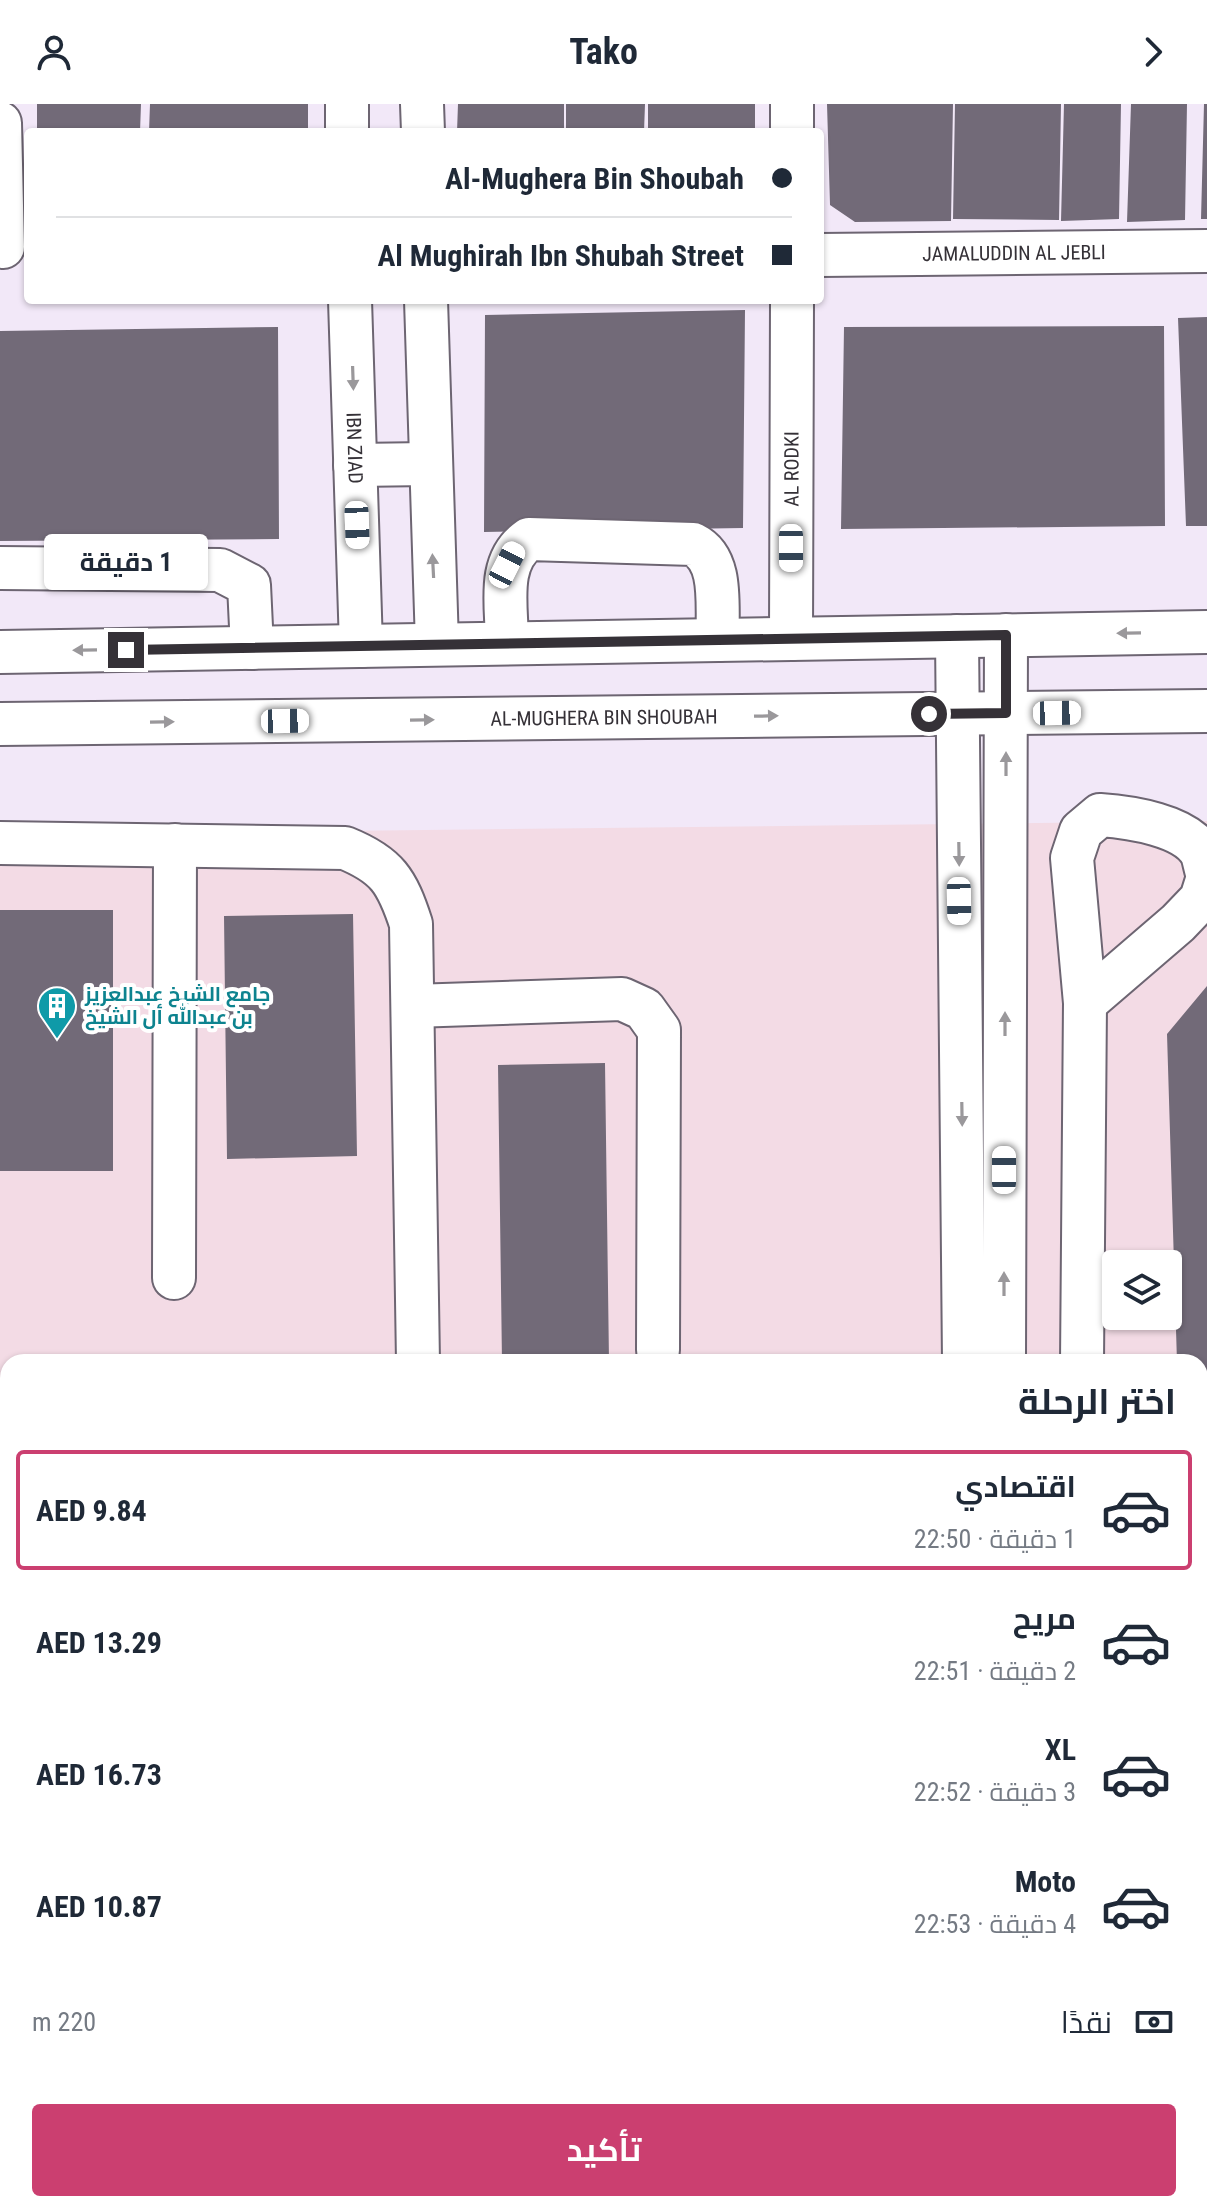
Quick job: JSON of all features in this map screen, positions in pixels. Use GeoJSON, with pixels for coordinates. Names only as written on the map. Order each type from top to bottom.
{"type":"FeatureCollection","features":[{"type":"Feature","properties":{"kind":"street"},"geometry":{"type":"LineString","coordinates":[[347,104],[347,128]]}},
{"type":"Feature","properties":{"kind":"street"},"geometry":{"type":"LineString","coordinates":[[422,104],[423,128]]}},
{"type":"Feature","properties":{"kind":"street"},"geometry":{"type":"LineString","coordinates":[[792,104],[792,128]]}},
{"type":"Feature","properties":{"kind":"street"},"geometry":{"type":"LineString","coordinates":[[0,123],[10,247]]}},
{"type":"Feature","properties":{"kind":"street","name":"JAMALUDDIN AL JEBLI"},"geometry":{"type":"LineString","coordinates":[[824,255],[1207,251]]}},
{"type":"Feature","properties":{"kind":"street","name":"IBN ZIAD"},"geometry":{"type":"LineString","coordinates":[[350,304],[361,646]]}},
{"type":"Feature","properties":{"kind":"street"},"geometry":{"type":"LineString","coordinates":[[426,304],[428,464],[437,644]]}},
{"type":"Feature","properties":{"kind":"street","name":"AL RODKI"},"geometry":{"type":"LineString","coordinates":[[791,639],[792,304]]}},
{"type":"Feature","properties":{"kind":"street"},"geometry":{"type":"LineString","coordinates":[[355,465],[428,464]]}},
{"type":"Feature","properties":{"kind":"street"},"geometry":{"type":"LineString","coordinates":[[507,643],[507,565],[515,548],[529,539],[693,544],[706,550],[714,563],[718,640]]}},
{"type":"Feature","properties":{"kind":"street"},"geometry":{"type":"LineString","coordinates":[[0,568],[220,570],[249,585],[252,648]]}},
{"type":"Feature","properties":{"kind":"street"},"geometry":{"type":"LineString","coordinates":[[0,652],[1207,632]]}},
{"type":"Feature","properties":{"kind":"street"},"geometry":{"type":"LineString","coordinates":[[1004,1354],[1006,635]]}},
{"type":"Feature","properties":{"kind":"street"},"geometry":{"type":"LineString","coordinates":[[957,636],[964,1354]]}},
{"type":"Feature","properties":{"kind":"street","name":"AL-MUGHERA BIN SHOUBAH"},"geometry":{"type":"LineString","coordinates":[[0,724],[1207,711]]}},
{"type":"Feature","properties":{"kind":"street"},"geometry":{"type":"LineString","coordinates":[[1082,1354],[1085,1003],[1072,858],[1081,831],[1100,815],[1122,816],[1180,834],[1201,852],[1207,873]]}},
{"type":"Feature","properties":{"kind":"street"},"geometry":{"type":"LineString","coordinates":[[0,843],[345,848],[375,860],[399,889],[411,924],[418,1354]]}},
{"type":"Feature","properties":{"kind":"street"},"geometry":{"type":"LineString","coordinates":[[174,1278],[175,845]]}},
{"type":"Feature","properties":{"kind":"street"},"geometry":{"type":"LineString","coordinates":[[1085,1003],[1178,923],[1201,899],[1207,880]]}},
{"type":"Feature","properties":{"kind":"street"},"geometry":{"type":"LineString","coordinates":[[413,1006],[622,999],[644,1009],[659,1030],[658,1350]]}},
{"type":"Feature","properties":{"kind":"street"},"geometry":{"type":"LineString","coordinates":[[963,1230],[1004,1230]]}},
{"type":"Feature","properties":{"kind":"shaded area"},"geometry":{"type":"Polygon","coordinates":[[[1207,821],[1207,1354],[0,1354],[0,835],[1207,821]]]}},
{"type":"Feature","properties":{"kind":"building"},"geometry":{"type":"Polygon","coordinates":[[[37,104],[141,104],[140,128],[37,128],[37,104]]]}},
{"type":"Feature","properties":{"kind":"building"},"geometry":{"type":"Polygon","coordinates":[[[150,104],[308,104],[308,128],[149,128],[150,104]]]}},
{"type":"Feature","properties":{"kind":"building"},"geometry":{"type":"Polygon","coordinates":[[[458,104],[564,104],[564,128],[457,128],[458,104]]]}},
{"type":"Feature","properties":{"kind":"building"},"geometry":{"type":"Polygon","coordinates":[[[566,104],[645,104],[644,128],[566,128],[566,104]]]}},
{"type":"Feature","properties":{"kind":"building"},"geometry":{"type":"Polygon","coordinates":[[[648,104],[755,104],[755,128],[648,128],[648,104]]]}},
{"type":"Feature","properties":{"kind":"building"},"geometry":{"type":"Polygon","coordinates":[[[827,104],[953,104],[951,221],[855,222],[830,205],[827,104]]]}},
{"type":"Feature","properties":{"kind":"building"},"geometry":{"type":"Polygon","coordinates":[[[955,104],[1061,104],[1059,220],[953,219],[955,104]]]}},
{"type":"Feature","properties":{"kind":"building"},"geometry":{"type":"Polygon","coordinates":[[[1064,104],[1121,104],[1119,219],[1061,221],[1064,104]]]}},
{"type":"Feature","properties":{"kind":"building"},"geometry":{"type":"Polygon","coordinates":[[[1131,104],[1187,104],[1185,220],[1127,222],[1131,104]]]}},
{"type":"Feature","properties":{"kind":"building"},"geometry":{"type":"Polygon","coordinates":[[[1204,104],[1207,104],[1207,219],[1201,219],[1204,104]]]}},
{"type":"Feature","properties":{"kind":"building"},"geometry":{"type":"Polygon","coordinates":[[[745,310],[743,528],[484,532],[485,315],[745,310]]]}},
{"type":"Feature","properties":{"kind":"building"},"geometry":{"type":"Polygon","coordinates":[[[1207,317],[1207,526],[1186,526],[1178,318],[1207,317]]]}},
{"type":"Feature","properties":{"kind":"building"},"geometry":{"type":"Polygon","coordinates":[[[1164,326],[1165,526],[841,529],[844,327],[1164,326]]]}},
{"type":"Feature","properties":{"kind":"building"},"geometry":{"type":"Polygon","coordinates":[[[278,327],[279,539],[0,541],[0,331],[278,327]]]}},
{"type":"Feature","properties":{"kind":"building","name":"جامع الشيخ عبدالعزيز بن عبدالله أل الشيخ"},"geometry":{"type":"Polygon","coordinates":[[[0,910],[113,910],[113,1171],[0,1171],[0,910]]]}},
{"type":"Feature","properties":{"kind":"building"},"geometry":{"type":"Polygon","coordinates":[[[353,914],[357,1156],[227,1159],[224,916],[353,914]]]}},
{"type":"Feature","properties":{"kind":"building"},"geometry":{"type":"Polygon","coordinates":[[[1207,986],[1207,1354],[1177,1354],[1176,1330],[1182,1330],[1182,1250],[1174,1250],[1167,1034],[1207,986]]]}},
{"type":"Feature","properties":{"kind":"building"},"geometry":{"type":"Polygon","coordinates":[[[605,1063],[609,1354],[502,1354],[498,1065],[605,1063]]]}},
{"type":"Feature","properties":{"kind":"place","name":"جامع الشيخ عبدالعزيز بن عبدالله أل الشيخ"},"geometry":{"type":"Point","coordinates":[57,1040]}},
{"type":"Feature","properties":{"kind":"route"},"geometry":{"type":"LineString","coordinates":[[126,650],[1006,635],[1006,713],[929,714]]}}]}
